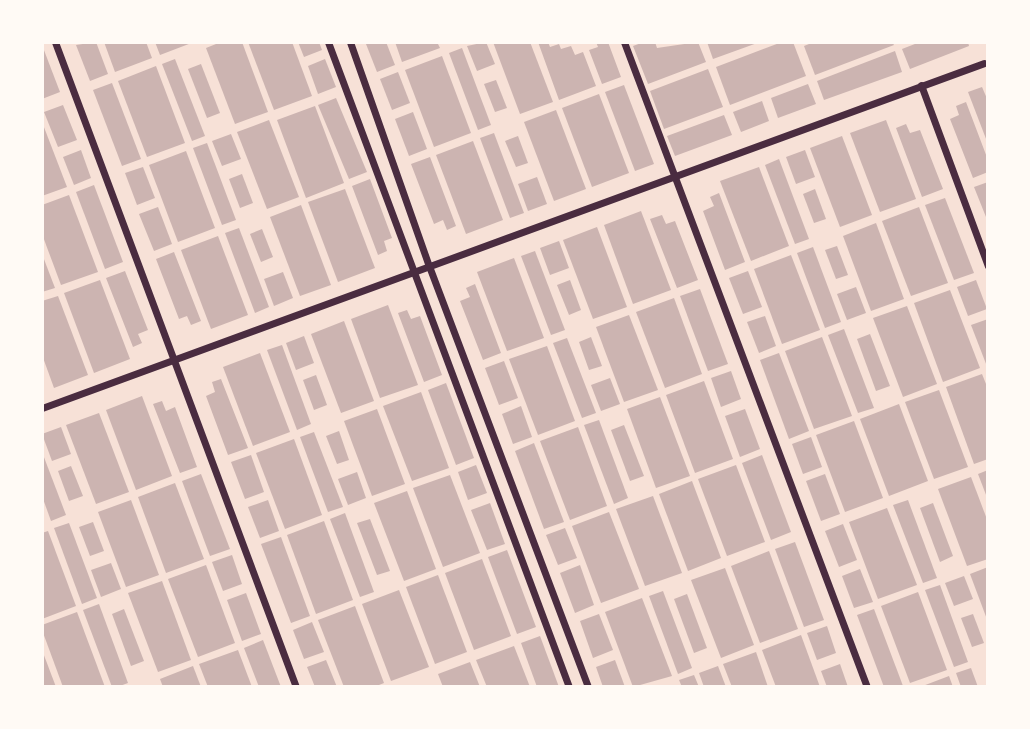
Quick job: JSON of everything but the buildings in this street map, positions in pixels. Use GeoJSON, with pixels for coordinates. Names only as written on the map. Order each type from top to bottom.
{"type":"FeatureCollection","features":[{"type":"Feature","properties":{"kind":"street"},"geometry":{"type":"LineString","coordinates":[[55,42],[296,687]]}},
{"type":"Feature","properties":{"kind":"street"},"geometry":{"type":"LineString","coordinates":[[328,42],[569,687]]}},
{"type":"Feature","properties":{"kind":"street"},"geometry":{"type":"LineString","coordinates":[[350,42],[429,266],[588,687]]}},
{"type":"Feature","properties":{"kind":"street"},"geometry":{"type":"LineString","coordinates":[[624,42],[867,687]]}},
{"type":"Feature","properties":{"kind":"street"},"geometry":{"type":"LineString","coordinates":[[42,408],[984,63]]}},
{"type":"Feature","properties":{"kind":"street"},"geometry":{"type":"LineString","coordinates":[[921,85],[988,266]]}}]}
